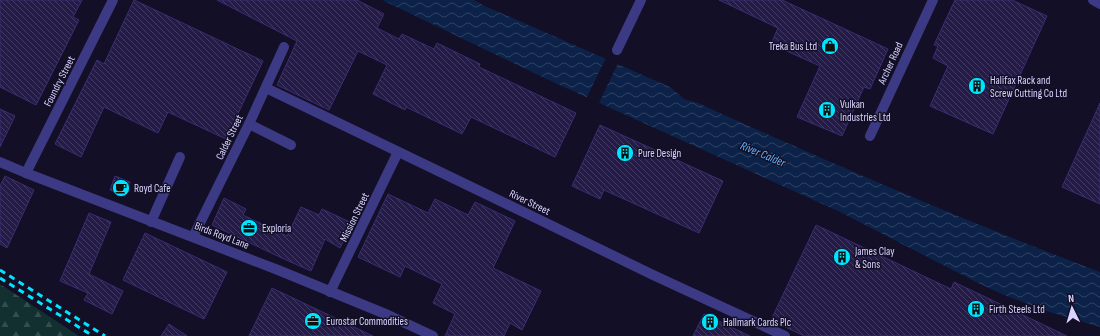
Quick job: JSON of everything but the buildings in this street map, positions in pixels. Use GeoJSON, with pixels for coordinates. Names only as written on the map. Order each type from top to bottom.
{"type":"FeatureCollection","features":[{"type":"Feature","properties":{"kind":"street","name":"Foundry Street"},"geometry":{"type":"LineString","coordinates":[[26,173],[113,0]]}},
{"type":"Feature","properties":{"kind":"street"},"geometry":{"type":"LineString","coordinates":[[617,50],[641,0]]}},
{"type":"Feature","properties":{"kind":"street","name":"Archer Road"},"geometry":{"type":"LineString","coordinates":[[870,136],[933,0]]}},
{"type":"Feature","properties":{"kind":"street"},"geometry":{"type":"LineString","coordinates":[[1093,0],[1100,4]]}},
{"type":"Feature","properties":{"kind":"street","name":"Calder Street"},"geometry":{"type":"LineString","coordinates":[[193,237],[249,124],[284,47]]}},
{"type":"Feature","properties":{"kind":"street","name":"River Street"},"geometry":{"type":"LineString","coordinates":[[266,88],[653,275],[785,336]]}},
{"type":"Feature","properties":{"kind":"street"},"geometry":{"type":"LineString","coordinates":[[249,124],[291,145]]}},
{"type":"Feature","properties":{"kind":"street","name":"Mission Street"},"geometry":{"type":"LineString","coordinates":[[330,292],[398,152]]}},
{"type":"Feature","properties":{"kind":"street"},"geometry":{"type":"LineString","coordinates":[[151,222],[180,157]]}},
{"type":"Feature","properties":{"kind":"street","name":"Birds Royd Lane"},"geometry":{"type":"LineString","coordinates":[[0,162],[151,222],[278,270],[388,315],[433,336]]}},
{"type":"Feature","properties":{"kind":"green space"},"geometry":{"type":"Polygon","coordinates":[[[0,284],[79,336],[0,336],[0,284]]]}},
{"type":"Feature","properties":{"kind":"water","name":"River Calder"},"geometry":{"type":"Polygon","coordinates":[[[382,0],[474,0],[670,87],[684,99],[698,103],[797,148],[948,212],[1100,272],[1100,327],[1046,311],[1004,295],[838,211],[555,83],[382,0]]]}},
{"type":"Feature","properties":{"kind":"pier"},"geometry":{"type":"Polygon","coordinates":[[[606,58],[618,63],[598,105],[586,99],[606,58]]]}},
{"type":"Feature","properties":{"kind":"railway"},"geometry":{"type":"LineString","coordinates":[[0,270],[105,336]]}},
{"type":"Feature","properties":{"kind":"railway"},"geometry":{"type":"LineString","coordinates":[[0,278],[93,336]]}},
{"type":"Feature","properties":{"kind":"place","name":"Treka Bus Ltd"},"geometry":{"type":"Point","coordinates":[830,46]}},
{"type":"Feature","properties":{"kind":"place","name":"Halifax Rack and Screw Cutting Co Ltd"},"geometry":{"type":"Point","coordinates":[977,86]}},
{"type":"Feature","properties":{"kind":"place","name":"Vulkan Industries Ltd"},"geometry":{"type":"Point","coordinates":[827,110]}},
{"type":"Feature","properties":{"kind":"place","name":"Pure Design"},"geometry":{"type":"Point","coordinates":[625,153]}},
{"type":"Feature","properties":{"kind":"place","name":"Royd Cafe"},"geometry":{"type":"Point","coordinates":[121,188]}},
{"type":"Feature","properties":{"kind":"place","name":"Exploria"},"geometry":{"type":"Point","coordinates":[249,228]}},
{"type":"Feature","properties":{"kind":"place","name":"James Clay & Sons"},"geometry":{"type":"Point","coordinates":[842,257]}},
{"type":"Feature","properties":{"kind":"place","name":"Firth Steels Ltd"},"geometry":{"type":"Point","coordinates":[976,309]}},
{"type":"Feature","properties":{"kind":"place","name":"Eurostar Commodities"},"geometry":{"type":"Point","coordinates":[313,321]}},
{"type":"Feature","properties":{"kind":"place","name":"Hallmark Cards Plc"},"geometry":{"type":"Point","coordinates":[710,322]}}]}
